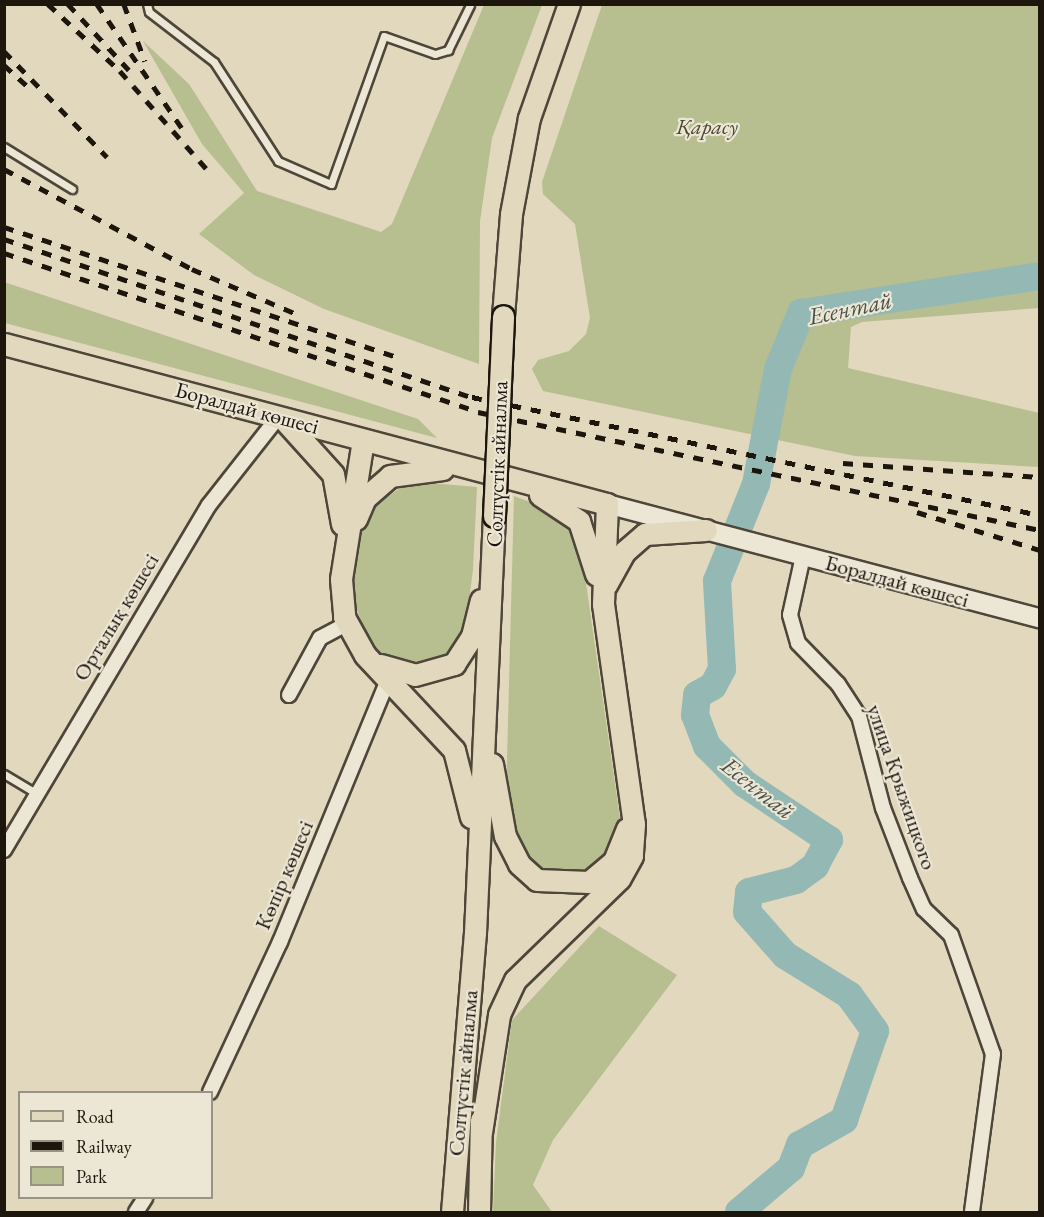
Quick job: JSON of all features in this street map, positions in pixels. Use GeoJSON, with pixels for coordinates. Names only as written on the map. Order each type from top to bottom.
{"type":"FeatureCollection","features":[{"type":"Feature","properties":{"kind":"main road","name":"Солтүстік айналма"},"geometry":{"type":"LineString","coordinates":[[452,1212],[475,933],[503,316],[512,214],[529,118],[569,4]]}},
{"type":"Feature","properties":{"kind":"main road","name":"Боралдай көшесі"},"geometry":{"type":"LineString","coordinates":[[4,344],[279,416],[496,477],[1040,618]]}},
{"type":"Feature","properties":{"kind":"main road"},"geometry":{"type":"LineString","coordinates":[[279,416],[317,450],[333,474],[343,559],[346,624],[365,655],[390,675],[454,750],[464,772],[477,874]]}},
{"type":"Feature","properties":{"kind":"main road"},"geometry":{"type":"LineString","coordinates":[[343,559],[363,440]]}},
{"type":"Feature","properties":{"kind":"main road"},"geometry":{"type":"LineString","coordinates":[[343,559],[365,498],[390,476],[425,469],[496,477],[579,521],[603,604],[635,836],[628,867],[528,966],[505,1000],[493,1040],[481,1132]]}},
{"type":"Feature","properties":{"kind":"main road"},"geometry":{"type":"LineString","coordinates":[[603,604],[607,504]]}},
{"type":"Feature","properties":{"kind":"main road"},"geometry":{"type":"LineString","coordinates":[[390,675],[435,674],[461,657],[475,626],[494,526]]}},
{"type":"Feature","properties":{"kind":"main road"},"geometry":{"type":"LineString","coordinates":[[603,604],[613,569],[645,534],[706,530]]}},
{"type":"Feature","properties":{"kind":"main road"},"geometry":{"type":"LineString","coordinates":[[485,712],[505,836],[519,864],[537,879],[570,886],[603,874],[622,844],[630,801]]}},
{"type":"Feature","properties":{"kind":"main road","name":"Солтүстік айналма"},"geometry":{"type":"LineString","coordinates":[[475,933],[481,1132],[479,1212]]}},
{"type":"Feature","properties":{"kind":"street","name":"Орталық көшесі"},"geometry":{"type":"LineString","coordinates":[[7,842],[209,505],[279,416]]}},
{"type":"Feature","properties":{"kind":"street","name":"улица Крыжицкого"},"geometry":{"type":"LineString","coordinates":[[803,556],[790,615],[798,643],[838,684],[859,716],[883,807],[910,878],[924,909],[951,935],[993,1054],[972,1212]]}},
{"type":"Feature","properties":{"kind":"street"},"geometry":{"type":"LineString","coordinates":[[289,695],[320,638],[346,624]]}},
{"type":"Feature","properties":{"kind":"street","name":"Көпір көшесі"},"geometry":{"type":"LineString","coordinates":[[210,1091],[280,942],[390,675]]}},
{"type":"Feature","properties":{"kind":"street"},"geometry":{"type":"LineString","coordinates":[[136,1212],[144,1199]]}},
{"type":"Feature","properties":{"kind":"lane"},"geometry":{"type":"LineString","coordinates":[[147,4],[149,12],[214,62],[278,161],[331,184],[384,36],[435,54],[448,50],[470,5]]}},
{"type":"Feature","properties":{"kind":"lane"},"geometry":{"type":"LineString","coordinates":[[4,147],[72,189]]}},
{"type":"Feature","properties":{"kind":"lane"},"geometry":{"type":"LineString","coordinates":[[4,774],[36,793]]}},
{"type":"Feature","properties":{"kind":"green space"},"geometry":{"type":"Polygon","coordinates":[[[484,5],[542,5],[492,138],[480,221],[479,364],[324,309],[254,275],[199,234],[244,193],[202,144],[143,41],[189,84],[257,191],[381,232],[392,224],[484,5]]]}},
{"type":"Feature","properties":{"kind":"green space","name":"Қарасу"},"geometry":{"type":"Polygon","coordinates":[[[602,5],[1039,5],[1039,308],[862,322],[851,327],[848,368],[1039,413],[1039,467],[855,456],[543,391],[532,369],[538,360],[569,351],[586,334],[590,318],[575,224],[543,194],[542,182],[602,5]]]}},
{"type":"Feature","properties":{"kind":"green space"},"geometry":{"type":"Polygon","coordinates":[[[4,282],[418,419],[437,438],[5,323],[4,282]]]}},
{"type":"Feature","properties":{"kind":"green space"},"geometry":{"type":"Polygon","coordinates":[[[430,483],[477,487],[473,569],[467,617],[452,654],[420,667],[381,655],[369,642],[350,592],[355,545],[370,509],[400,488],[430,483]]]}},
{"type":"Feature","properties":{"kind":"green space"},"geometry":{"type":"Polygon","coordinates":[[[514,496],[549,509],[570,525],[582,556],[620,818],[605,857],[580,872],[551,873],[529,862],[515,842],[506,798],[514,496]]]}},
{"type":"Feature","properties":{"kind":"green space"},"geometry":{"type":"Polygon","coordinates":[[[599,926],[677,975],[553,1140],[533,1185],[552,1212],[493,1212],[496,1142],[512,1020],[599,926]]]}},
{"type":"Feature","properties":{"kind":"waterway","name":"Есентай"},"geometry":{"type":"LineString","coordinates":[[739,1212],[791,1168],[800,1145],[844,1120],[875,1031],[849,995],[785,955],[747,912],[749,892],[796,880],[815,866],[829,840],[745,784],[707,746],[695,715],[697,695],[713,686],[722,669],[717,581],[756,484],[778,369],[801,313],[1040,276]]}},
{"type":"Feature","properties":{"kind":"railway"},"geometry":{"type":"LineString","coordinates":[[48,4],[120,71],[213,176]]}},
{"type":"Feature","properties":{"kind":"railway"},"geometry":{"type":"LineString","coordinates":[[68,4],[129,70]]}},
{"type":"Feature","properties":{"kind":"railway"},"geometry":{"type":"LineString","coordinates":[[97,4],[182,128]]}},
{"type":"Feature","properties":{"kind":"railway"},"geometry":{"type":"LineString","coordinates":[[124,4],[145,61]]}},
{"type":"Feature","properties":{"kind":"railway"},"geometry":{"type":"LineString","coordinates":[[4,51],[107,157]]}},
{"type":"Feature","properties":{"kind":"railway"},"geometry":{"type":"LineString","coordinates":[[4,65],[33,91]]}},
{"type":"Feature","properties":{"kind":"railway"},"geometry":{"type":"LineString","coordinates":[[4,169],[192,269],[301,316]]}},
{"type":"Feature","properties":{"kind":"railway"},"geometry":{"type":"LineString","coordinates":[[4,227],[399,358]]}},
{"type":"Feature","properties":{"kind":"railway"},"geometry":{"type":"LineString","coordinates":[[4,239],[472,397],[1040,515]]}},
{"type":"Feature","properties":{"kind":"railway"},"geometry":{"type":"LineString","coordinates":[[4,253],[478,412],[1040,530]]}},
{"type":"Feature","properties":{"kind":"railway"},"geometry":{"type":"LineString","coordinates":[[843,463],[1040,477]]}},
{"type":"Feature","properties":{"kind":"railway"},"geometry":{"type":"LineString","coordinates":[[917,512],[1040,550]]}}]}
